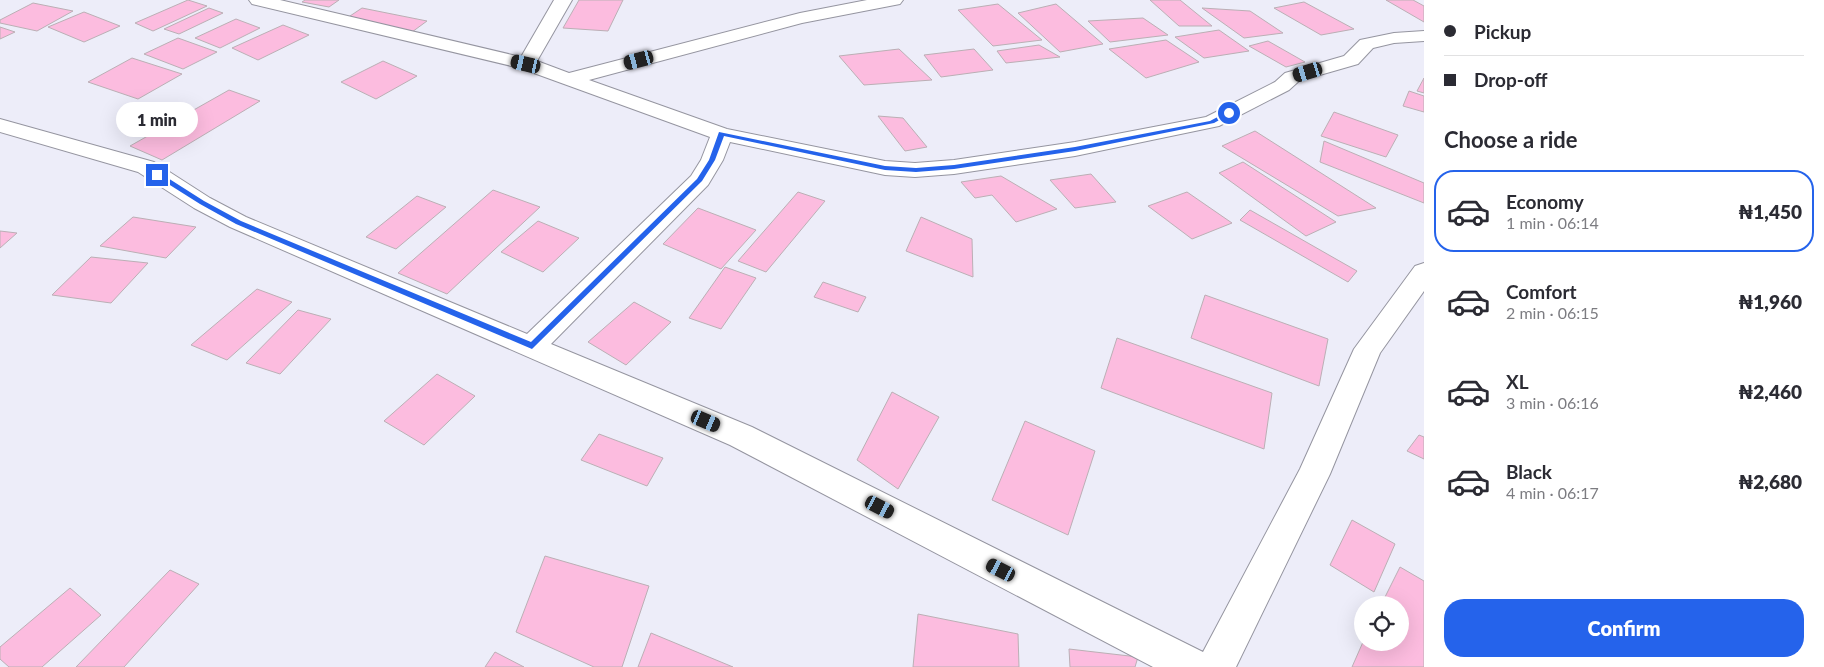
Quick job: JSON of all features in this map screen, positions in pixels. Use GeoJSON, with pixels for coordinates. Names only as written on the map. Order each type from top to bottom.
{"type":"FeatureCollection","features":[{"type":"Feature","properties":{"kind":"street"},"geometry":{"type":"LineString","coordinates":[[258,0],[526,64],[722,134],[885,168],[916,170],[954,167],[1075,149],[1212,122],[1282,86],[1292,77],[1351,60],[1367,44],[1394,38],[1424,36]]}},
{"type":"Feature","properties":{"kind":"street"},"geometry":{"type":"LineString","coordinates":[[526,64],[563,0]]}},
{"type":"Feature","properties":{"kind":"street"},"geometry":{"type":"LineString","coordinates":[[569,79],[800,18],[894,0]]}},
{"type":"Feature","properties":{"kind":"street"},"geometry":{"type":"LineString","coordinates":[[0,124],[146,167],[194,198],[238,222],[741,436],[1192,667]]}},
{"type":"Feature","properties":{"kind":"street"},"geometry":{"type":"LineString","coordinates":[[532,346],[700,180],[712,160],[722,134]]}},
{"type":"Feature","properties":{"kind":"street"},"geometry":{"type":"LineString","coordinates":[[1216,667],[1314,474],[1368,348],[1424,272]]}},
{"type":"Feature","properties":{"kind":"building"},"geometry":{"type":"Polygon","coordinates":[[[188,0],[207,6],[153,31],[135,23],[188,0]]]}},
{"type":"Feature","properties":{"kind":"building"},"geometry":{"type":"Polygon","coordinates":[[[305,0],[339,0],[329,7],[302,2],[305,0]]]}},
{"type":"Feature","properties":{"kind":"building"},"geometry":{"type":"Polygon","coordinates":[[[579,0],[623,0],[608,31],[563,28],[579,0]]]}},
{"type":"Feature","properties":{"kind":"building"},"geometry":{"type":"Polygon","coordinates":[[[1150,0],[1180,0],[1212,26],[1179,26],[1150,0]]]}},
{"type":"Feature","properties":{"kind":"building"},"geometry":{"type":"Polygon","coordinates":[[[1386,0],[1413,0],[1424,6],[1424,22],[1386,0]]]}},
{"type":"Feature","properties":{"kind":"building"},"geometry":{"type":"Polygon","coordinates":[[[1304,2],[1354,29],[1321,35],[1274,8],[1304,2]]]}},
{"type":"Feature","properties":{"kind":"building"},"geometry":{"type":"Polygon","coordinates":[[[33,3],[73,11],[37,31],[0,23],[0,20],[33,3]]]}},
{"type":"Feature","properties":{"kind":"building"},"geometry":{"type":"Polygon","coordinates":[[[998,4],[1042,40],[993,46],[958,10],[998,4]]]}},
{"type":"Feature","properties":{"kind":"building"},"geometry":{"type":"Polygon","coordinates":[[[1056,4],[1103,44],[1060,52],[1018,13],[1056,4]]]}},
{"type":"Feature","properties":{"kind":"building"},"geometry":{"type":"Polygon","coordinates":[[[209,8],[223,13],[179,34],[164,29],[209,8]]]}},
{"type":"Feature","properties":{"kind":"building"},"geometry":{"type":"Polygon","coordinates":[[[362,8],[427,21],[412,32],[347,18],[362,8]]]}},
{"type":"Feature","properties":{"kind":"building"},"geometry":{"type":"Polygon","coordinates":[[[1202,8],[1250,11],[1283,33],[1244,38],[1202,8]]]}},
{"type":"Feature","properties":{"kind":"building"},"geometry":{"type":"Polygon","coordinates":[[[84,12],[120,26],[84,42],[48,27],[84,12]]]}},
{"type":"Feature","properties":{"kind":"building"},"geometry":{"type":"Polygon","coordinates":[[[1143,18],[1168,35],[1110,42],[1088,21],[1143,18]]]}},
{"type":"Feature","properties":{"kind":"building"},"geometry":{"type":"Polygon","coordinates":[[[236,19],[260,28],[220,48],[195,38],[236,19]]]}},
{"type":"Feature","properties":{"kind":"building"},"geometry":{"type":"Polygon","coordinates":[[[283,25],[309,35],[258,60],[232,48],[283,25]]]}},
{"type":"Feature","properties":{"kind":"building"},"geometry":{"type":"Polygon","coordinates":[[[0,27],[15,32],[0,39],[0,27]]]}},
{"type":"Feature","properties":{"kind":"building"},"geometry":{"type":"Polygon","coordinates":[[[1219,30],[1249,51],[1204,58],[1175,37],[1219,30]]]}},
{"type":"Feature","properties":{"kind":"building"},"geometry":{"type":"Polygon","coordinates":[[[178,38],[217,52],[183,69],[144,54],[178,38]]]}},
{"type":"Feature","properties":{"kind":"building"},"geometry":{"type":"Polygon","coordinates":[[[1166,40],[1199,62],[1146,78],[1109,49],[1166,40]]]}},
{"type":"Feature","properties":{"kind":"building"},"geometry":{"type":"Polygon","coordinates":[[[1268,41],[1305,62],[1286,67],[1249,46],[1268,41]]]}},
{"type":"Feature","properties":{"kind":"building"},"geometry":{"type":"Polygon","coordinates":[[[1039,45],[1060,57],[1006,63],[997,51],[1039,45]]]}},
{"type":"Feature","properties":{"kind":"building"},"geometry":{"type":"Polygon","coordinates":[[[899,49],[932,80],[864,85],[839,56],[899,49]]]}},
{"type":"Feature","properties":{"kind":"building"},"geometry":{"type":"Polygon","coordinates":[[[974,49],[993,70],[941,77],[924,55],[974,49]]]}},
{"type":"Feature","properties":{"kind":"building"},"geometry":{"type":"Polygon","coordinates":[[[132,58],[182,74],[138,99],[88,82],[132,58]]]}},
{"type":"Feature","properties":{"kind":"building"},"geometry":{"type":"Polygon","coordinates":[[[383,61],[417,76],[376,99],[341,82],[383,61]]]}},
{"type":"Feature","properties":{"kind":"building"},"geometry":{"type":"Polygon","coordinates":[[[1424,78],[1424,93],[1417,91],[1424,78]]]}},
{"type":"Feature","properties":{"kind":"building"},"geometry":{"type":"Polygon","coordinates":[[[229,90],[260,101],[162,160],[130,146],[229,90]]]}},
{"type":"Feature","properties":{"kind":"building"},"geometry":{"type":"Polygon","coordinates":[[[1409,91],[1424,96],[1424,112],[1403,106],[1409,91]]]}},
{"type":"Feature","properties":{"kind":"building"},"geometry":{"type":"Polygon","coordinates":[[[1334,112],[1398,135],[1386,157],[1321,136],[1334,112]]]}},
{"type":"Feature","properties":{"kind":"building"},"geometry":{"type":"Polygon","coordinates":[[[878,116],[903,118],[927,147],[905,151],[878,116]]]}},
{"type":"Feature","properties":{"kind":"building"},"geometry":{"type":"Polygon","coordinates":[[[1255,131],[1376,208],[1338,216],[1222,146],[1255,131]]]}},
{"type":"Feature","properties":{"kind":"building"},"geometry":{"type":"Polygon","coordinates":[[[1324,141],[1424,183],[1424,203],[1320,162],[1324,141]]]}},
{"type":"Feature","properties":{"kind":"building"},"geometry":{"type":"Polygon","coordinates":[[[1243,162],[1336,222],[1306,236],[1219,173],[1243,162]]]}},
{"type":"Feature","properties":{"kind":"building"},"geometry":{"type":"Polygon","coordinates":[[[1091,174],[1116,202],[1075,208],[1050,180],[1091,174]]]}},
{"type":"Feature","properties":{"kind":"building"},"geometry":{"type":"Polygon","coordinates":[[[1001,176],[1057,209],[1016,222],[992,195],[975,198],[961,182],[1001,176]]]}},
{"type":"Feature","properties":{"kind":"building"},"geometry":{"type":"Polygon","coordinates":[[[493,190],[540,207],[447,294],[398,273],[493,190]]]}},
{"type":"Feature","properties":{"kind":"building"},"geometry":{"type":"Polygon","coordinates":[[[798,192],[825,201],[766,272],[738,261],[798,192]]]}},
{"type":"Feature","properties":{"kind":"building"},"geometry":{"type":"Polygon","coordinates":[[[1187,192],[1232,223],[1192,239],[1148,206],[1187,192]]]}},
{"type":"Feature","properties":{"kind":"building"},"geometry":{"type":"Polygon","coordinates":[[[417,196],[446,207],[396,249],[366,237],[417,196]]]}},
{"type":"Feature","properties":{"kind":"building"},"geometry":{"type":"Polygon","coordinates":[[[698,208],[756,230],[721,269],[663,244],[698,208]]]}},
{"type":"Feature","properties":{"kind":"building"},"geometry":{"type":"Polygon","coordinates":[[[1250,210],[1357,271],[1348,282],[1240,220],[1250,210]]]}},
{"type":"Feature","properties":{"kind":"building"},"geometry":{"type":"Polygon","coordinates":[[[133,217],[196,227],[166,258],[100,246],[133,217]]]}},
{"type":"Feature","properties":{"kind":"building"},"geometry":{"type":"Polygon","coordinates":[[[921,217],[972,239],[973,277],[906,251],[921,217]]]}},
{"type":"Feature","properties":{"kind":"building"},"geometry":{"type":"Polygon","coordinates":[[[538,221],[579,238],[543,272],[501,252],[538,221]]]}},
{"type":"Feature","properties":{"kind":"building"},"geometry":{"type":"Polygon","coordinates":[[[0,231],[17,233],[0,248],[0,231]]]}},
{"type":"Feature","properties":{"kind":"building"},"geometry":{"type":"Polygon","coordinates":[[[91,257],[148,263],[111,303],[52,295],[91,257]]]}},
{"type":"Feature","properties":{"kind":"building"},"geometry":{"type":"Polygon","coordinates":[[[725,267],[756,278],[721,329],[689,318],[725,267]]]}},
{"type":"Feature","properties":{"kind":"building"},"geometry":{"type":"Polygon","coordinates":[[[823,282],[866,297],[858,312],[814,297],[823,282]]]}},
{"type":"Feature","properties":{"kind":"building"},"geometry":{"type":"Polygon","coordinates":[[[257,289],[292,302],[227,360],[191,345],[257,289]]]}},
{"type":"Feature","properties":{"kind":"building"},"geometry":{"type":"Polygon","coordinates":[[[1205,295],[1328,339],[1319,386],[1191,338],[1205,295]]]}},
{"type":"Feature","properties":{"kind":"building"},"geometry":{"type":"Polygon","coordinates":[[[634,302],[671,322],[626,365],[588,342],[634,302]]]}},
{"type":"Feature","properties":{"kind":"building"},"geometry":{"type":"Polygon","coordinates":[[[298,310],[331,319],[280,374],[246,363],[298,310]]]}},
{"type":"Feature","properties":{"kind":"building"},"geometry":{"type":"Polygon","coordinates":[[[1117,338],[1272,393],[1264,449],[1101,388],[1117,338]]]}},
{"type":"Feature","properties":{"kind":"building"},"geometry":{"type":"Polygon","coordinates":[[[437,374],[475,396],[424,445],[384,421],[437,374]]]}},
{"type":"Feature","properties":{"kind":"building"},"geometry":{"type":"Polygon","coordinates":[[[892,392],[939,417],[898,489],[857,460],[892,392]]]}},
{"type":"Feature","properties":{"kind":"building"},"geometry":{"type":"Polygon","coordinates":[[[1025,421],[1095,451],[1068,535],[992,500],[1025,421]]]}},
{"type":"Feature","properties":{"kind":"building"},"geometry":{"type":"Polygon","coordinates":[[[599,434],[663,458],[647,486],[581,460],[599,434]]]}},
{"type":"Feature","properties":{"kind":"building"},"geometry":{"type":"Polygon","coordinates":[[[1419,435],[1424,437],[1424,459],[1407,451],[1419,435]]]}},
{"type":"Feature","properties":{"kind":"building"},"geometry":{"type":"Polygon","coordinates":[[[1352,520],[1395,544],[1374,592],[1330,565],[1352,520]]]}},
{"type":"Feature","properties":{"kind":"building"},"geometry":{"type":"Polygon","coordinates":[[[545,556],[649,586],[622,667],[594,667],[516,632],[545,556]]]}},
{"type":"Feature","properties":{"kind":"building"},"geometry":{"type":"Polygon","coordinates":[[[1400,567],[1424,581],[1424,667],[1352,667],[1359,651],[1409,651],[1409,596],[1386,596],[1400,567]]]}},
{"type":"Feature","properties":{"kind":"building"},"geometry":{"type":"Polygon","coordinates":[[[170,570],[199,584],[124,667],[76,667],[170,570]]]}},
{"type":"Feature","properties":{"kind":"building"},"geometry":{"type":"Polygon","coordinates":[[[70,588],[101,615],[42,667],[9,667],[0,659],[0,647],[70,588]]]}},
{"type":"Feature","properties":{"kind":"building"},"geometry":{"type":"Polygon","coordinates":[[[918,614],[1018,634],[1019,667],[913,667],[918,614]]]}},
{"type":"Feature","properties":{"kind":"building"},"geometry":{"type":"Polygon","coordinates":[[[651,633],[733,667],[638,667],[651,633]]]}},
{"type":"Feature","properties":{"kind":"building"},"geometry":{"type":"Polygon","coordinates":[[[1069,649],[1138,657],[1135,667],[1070,667],[1069,649]]]}},
{"type":"Feature","properties":{"kind":"building"},"geometry":{"type":"Polygon","coordinates":[[[495,652],[524,667],[485,667],[495,652]]]}},
{"type":"Feature","properties":{"kind":"route"},"geometry":{"type":"LineString","coordinates":[[157,175],[202,203],[238,222],[532,346],[700,180],[712,160],[722,134],[885,168],[916,170],[954,167],[1075,149],[1212,122],[1229,113]]}}]}
